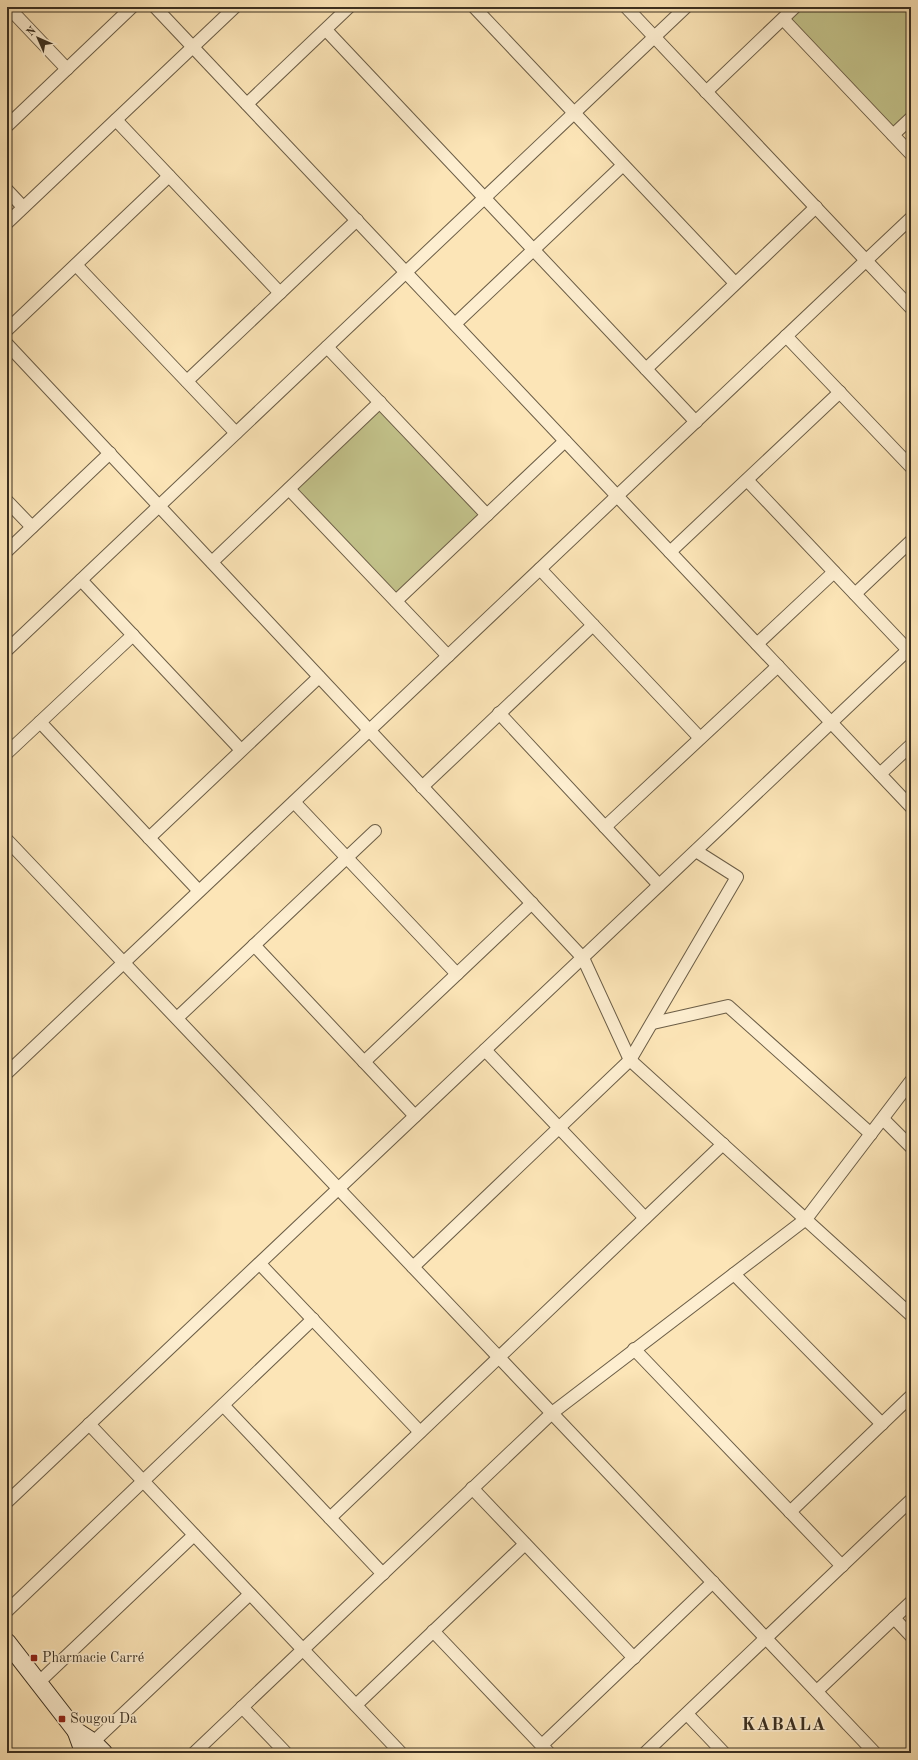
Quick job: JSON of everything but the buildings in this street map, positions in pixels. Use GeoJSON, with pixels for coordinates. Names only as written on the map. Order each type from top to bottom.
{"type":"FeatureCollection","features":[{"type":"Feature","properties":{"kind":"main road"},"geometry":{"type":"LineString","coordinates":[[7,1642],[76,1731],[89,1751]]}},
{"type":"Feature","properties":{"kind":"street"},"geometry":{"type":"LineString","coordinates":[[8,7],[67,69]]}},
{"type":"Feature","properties":{"kind":"street"},"geometry":{"type":"LineString","coordinates":[[7,126],[132,7]]}},
{"type":"Feature","properties":{"kind":"street"},"geometry":{"type":"LineString","coordinates":[[155,7],[911,807]]}},
{"type":"Feature","properties":{"kind":"street"},"geometry":{"type":"LineString","coordinates":[[7,222],[235,7]]}},
{"type":"Feature","properties":{"kind":"street"},"geometry":{"type":"LineString","coordinates":[[247,104],[350,7]]}},
{"type":"Feature","properties":{"kind":"street"},"geometry":{"type":"LineString","coordinates":[[474,7],[735,284]]}},
{"type":"Feature","properties":{"kind":"street"},"geometry":{"type":"LineString","coordinates":[[626,7],[911,308]]}},
{"type":"Feature","properties":{"kind":"street"},"geometry":{"type":"LineString","coordinates":[[7,650],[686,7]]}},
{"type":"Feature","properties":{"kind":"street"},"geometry":{"type":"LineString","coordinates":[[706,92],[795,7]]}},
{"type":"Feature","properties":{"kind":"street"},"geometry":{"type":"LineString","coordinates":[[783,19],[911,154]]}},
{"type":"Feature","properties":{"kind":"street"},"geometry":{"type":"LineString","coordinates":[[326,30],[696,422]]}},
{"type":"Feature","properties":{"kind":"street"},"geometry":{"type":"LineString","coordinates":[[893,135],[911,118]]}},
{"type":"Feature","properties":{"kind":"street"},"geometry":{"type":"LineString","coordinates":[[116,120],[280,293]]}},
{"type":"Feature","properties":{"kind":"street"},"geometry":{"type":"LineString","coordinates":[[455,324],[624,165]]}},
{"type":"Feature","properties":{"kind":"street"},"geometry":{"type":"LineString","coordinates":[[7,330],[169,176]]}},
{"type":"Feature","properties":{"kind":"street"},"geometry":{"type":"LineString","coordinates":[[7,190],[23,207]]}},
{"type":"Feature","properties":{"kind":"street"},"geometry":{"type":"LineString","coordinates":[[646,368],[816,208]]}},
{"type":"Feature","properties":{"kind":"street"},"geometry":{"type":"LineString","coordinates":[[7,1073],[911,218]]}},
{"type":"Feature","properties":{"kind":"street"},"geometry":{"type":"LineString","coordinates":[[187,381],[357,220]]}},
{"type":"Feature","properties":{"kind":"street"},"geometry":{"type":"LineString","coordinates":[[76,265],[236,433]]}},
{"type":"Feature","properties":{"kind":"street"},"geometry":{"type":"LineString","coordinates":[[786,336],[911,467]]}},
{"type":"Feature","properties":{"kind":"street"},"geometry":{"type":"LineString","coordinates":[[7,344],[583,958],[630,1060],[911,1315]]}},
{"type":"Feature","properties":{"kind":"street"},"geometry":{"type":"LineString","coordinates":[[327,347],[487,515]]}},
{"type":"Feature","properties":{"kind":"street"},"geometry":{"type":"LineString","coordinates":[[670,552],[840,392]]}},
{"type":"Feature","properties":{"kind":"street"},"geometry":{"type":"LineString","coordinates":[[212,562],[380,402]]}},
{"type":"Feature","properties":{"kind":"street"},"geometry":{"type":"LineString","coordinates":[[396,602],[565,441]]}},
{"type":"Feature","properties":{"kind":"street"},"geometry":{"type":"LineString","coordinates":[[7,551],[110,453]]}},
{"type":"Feature","properties":{"kind":"street"},"geometry":{"type":"LineString","coordinates":[[7,1502],[909,649],[747,480]]}},
{"type":"Feature","properties":{"kind":"street"},"geometry":{"type":"LineString","coordinates":[[289,489],[448,656]]}},
{"type":"Feature","properties":{"kind":"street"},"geometry":{"type":"LineString","coordinates":[[7,501],[32,527]]}},
{"type":"Feature","properties":{"kind":"street"},"geometry":{"type":"LineString","coordinates":[[855,594],[911,541]]}},
{"type":"Feature","properties":{"kind":"street"},"geometry":{"type":"LineString","coordinates":[[540,569],[700,738]]}},
{"type":"Feature","properties":{"kind":"street"},"geometry":{"type":"LineString","coordinates":[[757,644],[834,572]]}},
{"type":"Feature","properties":{"kind":"street"},"geometry":{"type":"LineString","coordinates":[[81,580],[241,750]]}},
{"type":"Feature","properties":{"kind":"street"},"geometry":{"type":"LineString","coordinates":[[422,786],[593,625]]}},
{"type":"Feature","properties":{"kind":"street"},"geometry":{"type":"LineString","coordinates":[[7,753],[133,635]]}},
{"type":"Feature","properties":{"kind":"street"},"geometry":{"type":"LineString","coordinates":[[605,827],[778,666]]}},
{"type":"Feature","properties":{"kind":"street"},"geometry":{"type":"LineString","coordinates":[[149,838],[319,676]]}},
{"type":"Feature","properties":{"kind":"street"},"geometry":{"type":"LineString","coordinates":[[500,713],[659,885]]}},
{"type":"Feature","properties":{"kind":"street"},"geometry":{"type":"LineString","coordinates":[[40,722],[199,891]]}},
{"type":"Feature","properties":{"kind":"street"},"geometry":{"type":"LineString","coordinates":[[880,774],[911,745]]}},
{"type":"Feature","properties":{"kind":"street"},"geometry":{"type":"LineString","coordinates":[[294,802],[457,974]]}},
{"type":"Feature","properties":{"kind":"street"},"geometry":{"type":"LineString","coordinates":[[177,1018],[375,831]]}},
{"type":"Feature","properties":{"kind":"street"},"geometry":{"type":"LineString","coordinates":[[9,846],[177,1018],[875,1753]]}},
{"type":"Feature","properties":{"kind":"street"},"geometry":{"type":"LineString","coordinates":[[413,1267],[630,1060],[737,877],[696,850]]}},
{"type":"Feature","properties":{"kind":"street"},"geometry":{"type":"LineString","coordinates":[[364,1062],[532,903]]}},
{"type":"Feature","properties":{"kind":"street"},"geometry":{"type":"LineString","coordinates":[[254,946],[415,1116]]}},
{"type":"Feature","properties":{"kind":"street"},"geometry":{"type":"LineString","coordinates":[[653,1023],[728,1006],[871,1134]]}},
{"type":"Feature","properties":{"kind":"street"},"geometry":{"type":"LineString","coordinates":[[485,1050],[645,1218]]}},
{"type":"Feature","properties":{"kind":"street"},"geometry":{"type":"LineString","coordinates":[[194,1753],[552,1413],[806,1219],[911,1081]]}},
{"type":"Feature","properties":{"kind":"street"},"geometry":{"type":"LineString","coordinates":[[883,1118],[911,1147]]}},
{"type":"Feature","properties":{"kind":"street"},"geometry":{"type":"LineString","coordinates":[[330,1518],[723,1144]]}},
{"type":"Feature","properties":{"kind":"street"},"geometry":{"type":"LineString","coordinates":[[260,1264],[420,1432]]}},
{"type":"Feature","properties":{"kind":"street"},"geometry":{"type":"LineString","coordinates":[[734,1274],[882,1424]]}},
{"type":"Feature","properties":{"kind":"street"},"geometry":{"type":"LineString","coordinates":[[7,1611],[313,1319]]}},
{"type":"Feature","properties":{"kind":"street"},"geometry":{"type":"LineString","coordinates":[[634,1349],[842,1566]]}},
{"type":"Feature","properties":{"kind":"street"},"geometry":{"type":"LineString","coordinates":[[790,1512],[911,1396]]}},
{"type":"Feature","properties":{"kind":"street"},"geometry":{"type":"LineString","coordinates":[[222,1405],[383,1574]]}},
{"type":"Feature","properties":{"kind":"street"},"geometry":{"type":"LineString","coordinates":[[89,1424],[401,1753]]}},
{"type":"Feature","properties":{"kind":"street"},"geometry":{"type":"LineString","coordinates":[[472,1488],[634,1658]]}},
{"type":"Feature","properties":{"kind":"street"},"geometry":{"type":"LineString","coordinates":[[645,1753],[911,1500]]}},
{"type":"Feature","properties":{"kind":"street"},"geometry":{"type":"LineString","coordinates":[[38,1683],[194,1535]]}},
{"type":"Feature","properties":{"kind":"street"},"geometry":{"type":"LineString","coordinates":[[356,1705],[525,1544]]}},
{"type":"Feature","properties":{"kind":"street"},"geometry":{"type":"LineString","coordinates":[[433,1631],[546,1749],[634,1658],[713,1582]]}},
{"type":"Feature","properties":{"kind":"street"},"geometry":{"type":"LineString","coordinates":[[89,1751],[250,1594]]}},
{"type":"Feature","properties":{"kind":"street"},"geometry":{"type":"LineString","coordinates":[[817,1691],[911,1602]]}},
{"type":"Feature","properties":{"kind":"street"},"geometry":{"type":"LineString","coordinates":[[894,1618],[911,1636]]}},
{"type":"Feature","properties":{"kind":"street"},"geometry":{"type":"LineString","coordinates":[[242,1707],[286,1753]]}},
{"type":"Feature","properties":{"kind":"street"},"geometry":{"type":"LineString","coordinates":[[687,1714],[724,1753]]}},
{"type":"Feature","properties":{"kind":"green space"},"geometry":{"type":"Polygon","coordinates":[[[800,7],[911,7],[911,111],[893,128],[789,18],[800,7]]]}},
{"type":"Feature","properties":{"kind":"green space"},"geometry":{"type":"Polygon","coordinates":[[[378,408],[482,518],[398,598],[294,487],[378,408]]]}},
{"type":"Feature","properties":{"kind":"place","name":"Pharmacie Carré"},"geometry":{"type":"Point","coordinates":[34,1658]}},
{"type":"Feature","properties":{"kind":"place","name":"Sougou Da"},"geometry":{"type":"Point","coordinates":[62,1719]}},
{"type":"Feature","properties":{"kind":"district","name":"KABALA"},"geometry":{"type":"Point","coordinates":[784,1725]}}]}
